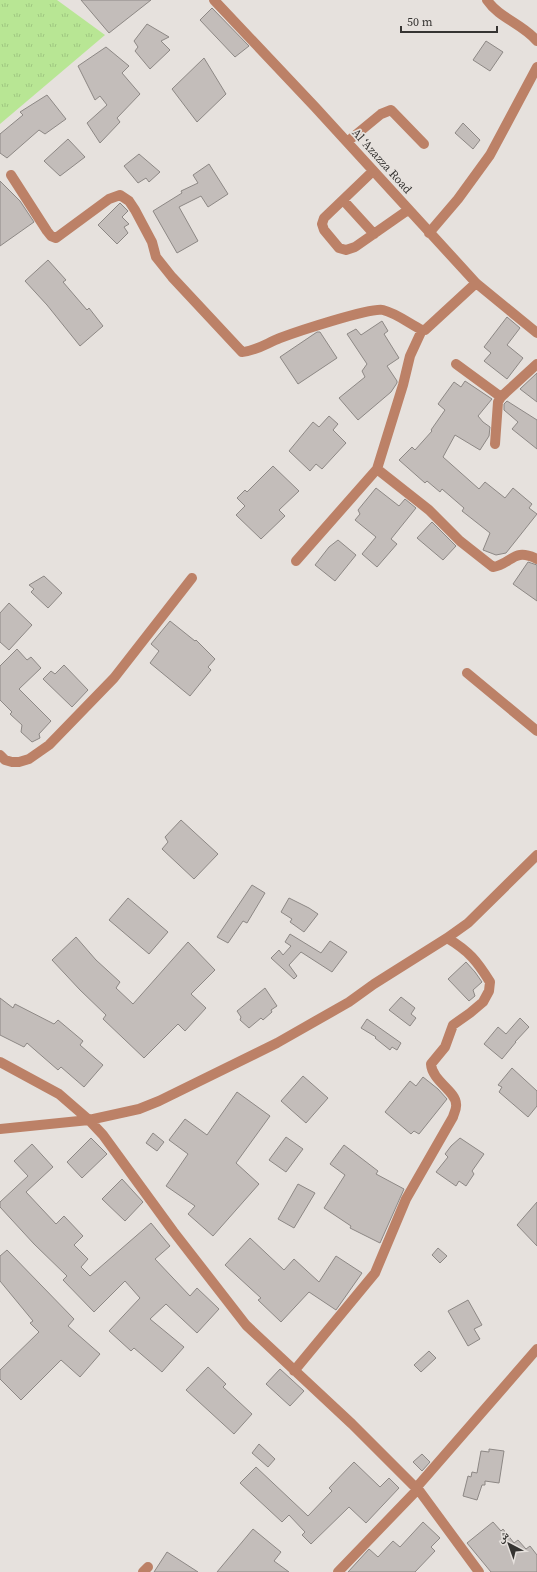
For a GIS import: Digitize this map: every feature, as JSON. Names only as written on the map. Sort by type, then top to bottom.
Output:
[{"type":"street","name":"Al ‘Azazza Road","points":[[214,0],[476,283],[537,333]]},
{"type":"street","points":[[487,0],[492,8],[531,34],[537,41]]},
{"type":"street","points":[[429,233],[458,199],[490,155],[537,67]]},
{"type":"street","points":[[347,142],[381,114],[390,110],[424,144]]},
{"type":"street","points":[[373,171],[324,218],[322,224],[324,230],[338,248],[346,250],[355,247],[408,210]]},
{"type":"street","points":[[11,175],[47,231],[51,236],[56,238],[109,199],[120,195],[129,201],[152,242],[156,257],[172,277],[242,352],[251,352],[279,338],[348,317],[380,310],[390,313],[422,330]]},
{"type":"street","points":[[343,200],[374,234]]},
{"type":"street","points":[[296,561],[377,469],[403,385],[410,356],[422,330],[425,330],[431,325],[476,283]]},
{"type":"street","points":[[456,364],[501,397]]},
{"type":"street","points":[[495,444],[498,402],[501,397],[537,364]]},
{"type":"street","points":[[377,469],[429,510],[460,540],[493,567],[500,566],[513,556],[522,555],[537,559]]},
{"type":"street","points":[[0,755],[5,760],[19,762],[30,759],[49,745],[114,678],[192,578]]},
{"type":"street","points":[[467,673],[537,731]]},
{"type":"street","points":[[0,1129],[88,1120],[139,1109],[158,1102],[277,1044],[349,1002],[468,923],[537,855]]},
{"type":"street","points":[[294,1371],[375,1273],[406,1199],[453,1117],[457,1105],[455,1098],[434,1075],[431,1064],[445,1047],[453,1025],[470,1014],[483,1002],[489,991],[490,982],[478,963],[464,948],[447,938]]},
{"type":"street","points":[[0,1062],[59,1094],[103,1135],[173,1231],[246,1325],[352,1424],[417,1489],[479,1572]]},
{"type":"street","points":[[338,1572],[417,1489],[537,1350]]},
{"type":"green space","points":[[0,0],[57,0],[105,35],[0,124]]},
{"type":"building","points":[[81,0],[151,0],[109,33]]},
{"type":"building","points":[[212,8],[249,46],[235,57],[200,20]]},
{"type":"building","points":[[147,24],[169,37],[161,41],[170,50],[150,69],[135,51],[138,47],[134,41]]},
{"type":"building","points":[[486,41],[503,52],[490,71],[473,60]]},
{"type":"building","points":[[106,47],[129,66],[122,73],[140,94],[117,118],[120,122],[100,143],[87,123],[107,105],[100,96],[95,100],[78,66]]},
{"type":"building","points":[[204,58],[226,94],[197,122],[172,89]]},
{"type":"building","points":[[47,95],[66,119],[45,134],[39,130],[7,158],[0,153],[0,134],[23,115],[20,112]]},
{"type":"building","points":[[463,123],[480,140],[473,149],[455,133]]},
{"type":"building","points":[[68,139],[85,157],[60,176],[44,161]]},
{"type":"building","points":[[139,154],[160,172],[149,182],[146,178],[138,183],[124,166]]},
{"type":"building","points":[[209,164],[228,194],[208,207],[201,196],[179,207],[198,241],[177,253],[153,211],[182,193],[181,191],[198,183],[193,175]]},
{"type":"building","points":[[0,181],[20,201],[34,222],[0,246]]},
{"type":"building","points":[[120,203],[128,211],[122,217],[129,224],[124,227],[128,233],[117,244],[98,225]]},
{"type":"building","points":[[48,260],[66,280],[63,282],[87,310],[89,308],[103,326],[80,346],[47,305],[25,281]]},
{"type":"building","points":[[507,317],[520,328],[507,345],[523,358],[507,379],[484,361],[491,353],[484,347]]},
{"type":"building","points":[[382,321],[388,331],[384,334],[399,358],[387,366],[397,383],[391,392],[358,420],[339,398],[365,377],[362,371],[367,364],[347,334],[356,329],[361,335]]},
{"type":"building","points":[[317,332],[320,332],[337,358],[298,384],[280,357]]},
{"type":"building","points":[[537,373],[537,402],[520,389]]},
{"type":"building","points":[[465,381],[492,399],[478,416],[490,427],[489,436],[480,450],[455,435],[443,457],[479,489],[485,482],[505,498],[513,488],[532,504],[529,508],[537,514],[506,553],[496,555],[483,550],[490,533],[462,511],[464,508],[442,489],[440,492],[427,481],[425,483],[399,460],[412,447],[415,450],[432,431],[431,430],[445,410],[438,404],[454,382],[461,387]]},
{"type":"building","points":[[507,401],[537,420],[537,449],[512,429],[518,422],[504,410],[504,404]]},
{"type":"building","points":[[329,416],[338,424],[333,430],[346,443],[322,469],[316,464],[310,471],[289,451],[313,422],[319,427]]},
{"type":"building","points":[[273,466],[299,491],[279,510],[285,516],[261,539],[236,515],[245,506],[237,498],[245,490],[247,492]]},
{"type":"building","points":[[376,488],[399,506],[405,499],[416,508],[391,539],[397,544],[377,567],[362,554],[376,537],[355,520],[360,514],[358,510]]},
{"type":"building","points":[[432,522],[456,546],[443,560],[417,538]]},
{"type":"building","points":[[338,540],[356,555],[335,581],[315,565],[329,547]]},
{"type":"building","points":[[528,562],[537,565],[537,601],[513,584]]},
{"type":"building","points":[[44,576],[62,593],[48,608],[31,592],[34,589],[29,585]]},
{"type":"building","points":[[9,603],[32,625],[9,650],[0,642],[0,613]]},
{"type":"building","points":[[170,621],[195,641],[196,640],[215,659],[208,667],[211,670],[190,696],[150,663],[159,651],[151,644]]},
{"type":"building","points":[[17,649],[27,660],[31,657],[41,668],[19,689],[51,721],[39,734],[40,738],[32,742],[21,732],[22,725],[10,714],[12,712],[0,700],[0,666]]},
{"type":"building","points":[[64,665],[88,690],[72,707],[43,679],[51,671],[55,674]]},
{"type":"building","points":[[181,820],[218,854],[194,879],[162,849],[168,842],[165,837]]},
{"type":"building","points":[[252,885],[265,893],[247,923],[243,921],[228,943],[217,937]]},
{"type":"building","points":[[128,898],[168,932],[149,954],[109,920]]},
{"type":"building","points":[[289,898],[318,914],[304,932],[290,922],[292,919],[281,912]]},
{"type":"building","points":[[290,934],[321,953],[330,941],[347,952],[332,972],[301,952],[289,965],[297,976],[294,979],[271,958],[279,950],[283,955],[291,946],[285,942]]},
{"type":"building","points":[[76,937],[96,960],[120,982],[116,988],[133,1004],[188,942],[215,970],[191,994],[206,1008],[185,1031],[178,1024],[144,1058],[103,1019],[106,1015],[52,960]]},
{"type":"building","points":[[466,962],[482,982],[473,990],[475,996],[469,1001],[448,979]]},
{"type":"building","points":[[265,988],[277,1006],[271,1010],[272,1012],[263,1020],[261,1018],[249,1028],[240,1020],[241,1017],[237,1011]]},
{"type":"building","points":[[401,997],[415,1008],[411,1014],[416,1018],[410,1026],[389,1010]]},
{"type":"building","points":[[0,998],[13,1008],[15,1004],[54,1024],[58,1020],[83,1041],[80,1045],[103,1065],[84,1087],[61,1067],[58,1070],[27,1043],[24,1047],[0,1035]]},
{"type":"building","points":[[520,1018],[529,1027],[502,1059],[484,1044],[498,1027],[506,1034]]},
{"type":"building","points":[[367,1019],[401,1043],[397,1050],[392,1047],[390,1050],[375,1038],[376,1037],[361,1028]]},
{"type":"building","points":[[512,1068],[537,1091],[537,1106],[528,1117],[499,1092],[502,1087],[498,1085]]},
{"type":"building","points":[[303,1076],[328,1098],[306,1123],[281,1101]]},
{"type":"building","points":[[423,1077],[438,1089],[447,1099],[419,1134],[414,1131],[411,1134],[385,1112],[410,1081],[416,1086]]},
{"type":"building","points":[[237,1092],[270,1116],[236,1163],[259,1184],[213,1236],[188,1214],[195,1206],[166,1186],[188,1154],[169,1140],[185,1119],[207,1135]]},
{"type":"building","points":[[153,1133],[164,1142],[157,1151],[146,1143]]},
{"type":"building","points":[[286,1137],[303,1149],[286,1172],[269,1160]]},
{"type":"building","points":[[91,1138],[107,1154],[82,1178],[67,1162]]},
{"type":"building","points":[[460,1138],[484,1154],[472,1171],[474,1174],[466,1186],[459,1181],[456,1186],[436,1172],[448,1157],[445,1154]]},
{"type":"building","points":[[32,1144],[53,1167],[26,1192],[56,1224],[64,1216],[83,1236],[74,1245],[88,1259],[81,1267],[90,1276],[151,1223],[170,1246],[155,1259],[190,1296],[197,1288],[219,1309],[197,1333],[166,1304],[150,1319],[184,1347],[162,1372],[134,1348],[131,1351],[109,1331],[140,1298],[125,1281],[94,1312],[63,1280],[67,1276],[34,1244],[0,1207],[0,1202],[28,1176],[14,1161]]},
{"type":"building","points":[[344,1145],[378,1171],[376,1174],[404,1189],[380,1243],[350,1228],[351,1226],[324,1208],[345,1175],[330,1164]]},
{"type":"building","points":[[122,1179],[143,1202],[125,1221],[102,1199]]},
{"type":"building","points":[[298,1184],[315,1193],[294,1228],[278,1219]]},
{"type":"building","points":[[537,1202],[537,1246],[517,1225]]},
{"type":"building","points":[[250,1238],[284,1270],[294,1259],[319,1282],[336,1256],[362,1273],[336,1310],[309,1292],[281,1322],[258,1300],[261,1298],[225,1265]]},
{"type":"building","points":[[438,1248],[447,1256],[440,1263],[432,1255]]},
{"type":"building","points":[[7,1250],[74,1319],[68,1326],[100,1354],[80,1377],[61,1360],[21,1400],[0,1379],[0,1370],[39,1332],[30,1323],[33,1321],[0,1281],[0,1256]]},
{"type":"building","points":[[468,1300],[482,1325],[474,1329],[480,1339],[468,1346],[448,1311]]},
{"type":"building","points":[[429,1351],[436,1358],[421,1372],[414,1365]]},
{"type":"building","points":[[208,1367],[226,1384],[223,1387],[252,1414],[234,1434],[186,1390]]},
{"type":"building","points":[[280,1369],[304,1391],[290,1406],[266,1384]]},
{"type":"building","points":[[259,1444],[275,1459],[268,1467],[252,1453]]},
{"type":"building","points":[[489,1449],[504,1451],[499,1483],[485,1481],[485,1485],[482,1485],[477,1500],[463,1496],[468,1476],[471,1477],[472,1472],[477,1473],[481,1451],[489,1452]]},
{"type":"building","points":[[422,1454],[430,1462],[422,1471],[413,1462]]},
{"type":"building","points":[[354,1462],[380,1487],[389,1478],[399,1488],[366,1523],[349,1507],[311,1544],[302,1535],[305,1532],[289,1515],[282,1522],[240,1483],[256,1467],[308,1516],[332,1491],[329,1488]]},
{"type":"building","points":[[423,1522],[440,1538],[431,1547],[435,1551],[415,1572],[348,1572],[369,1549],[378,1557],[393,1541],[400,1547]]},
{"type":"building","points":[[493,1522],[501,1531],[503,1529],[514,1543],[518,1540],[526,1549],[530,1546],[537,1555],[537,1572],[491,1572],[467,1543]]},
{"type":"building","points":[[253,1529],[281,1552],[274,1561],[289,1572],[217,1572]]},
{"type":"building","points":[[167,1552],[198,1572],[154,1572]]}]
